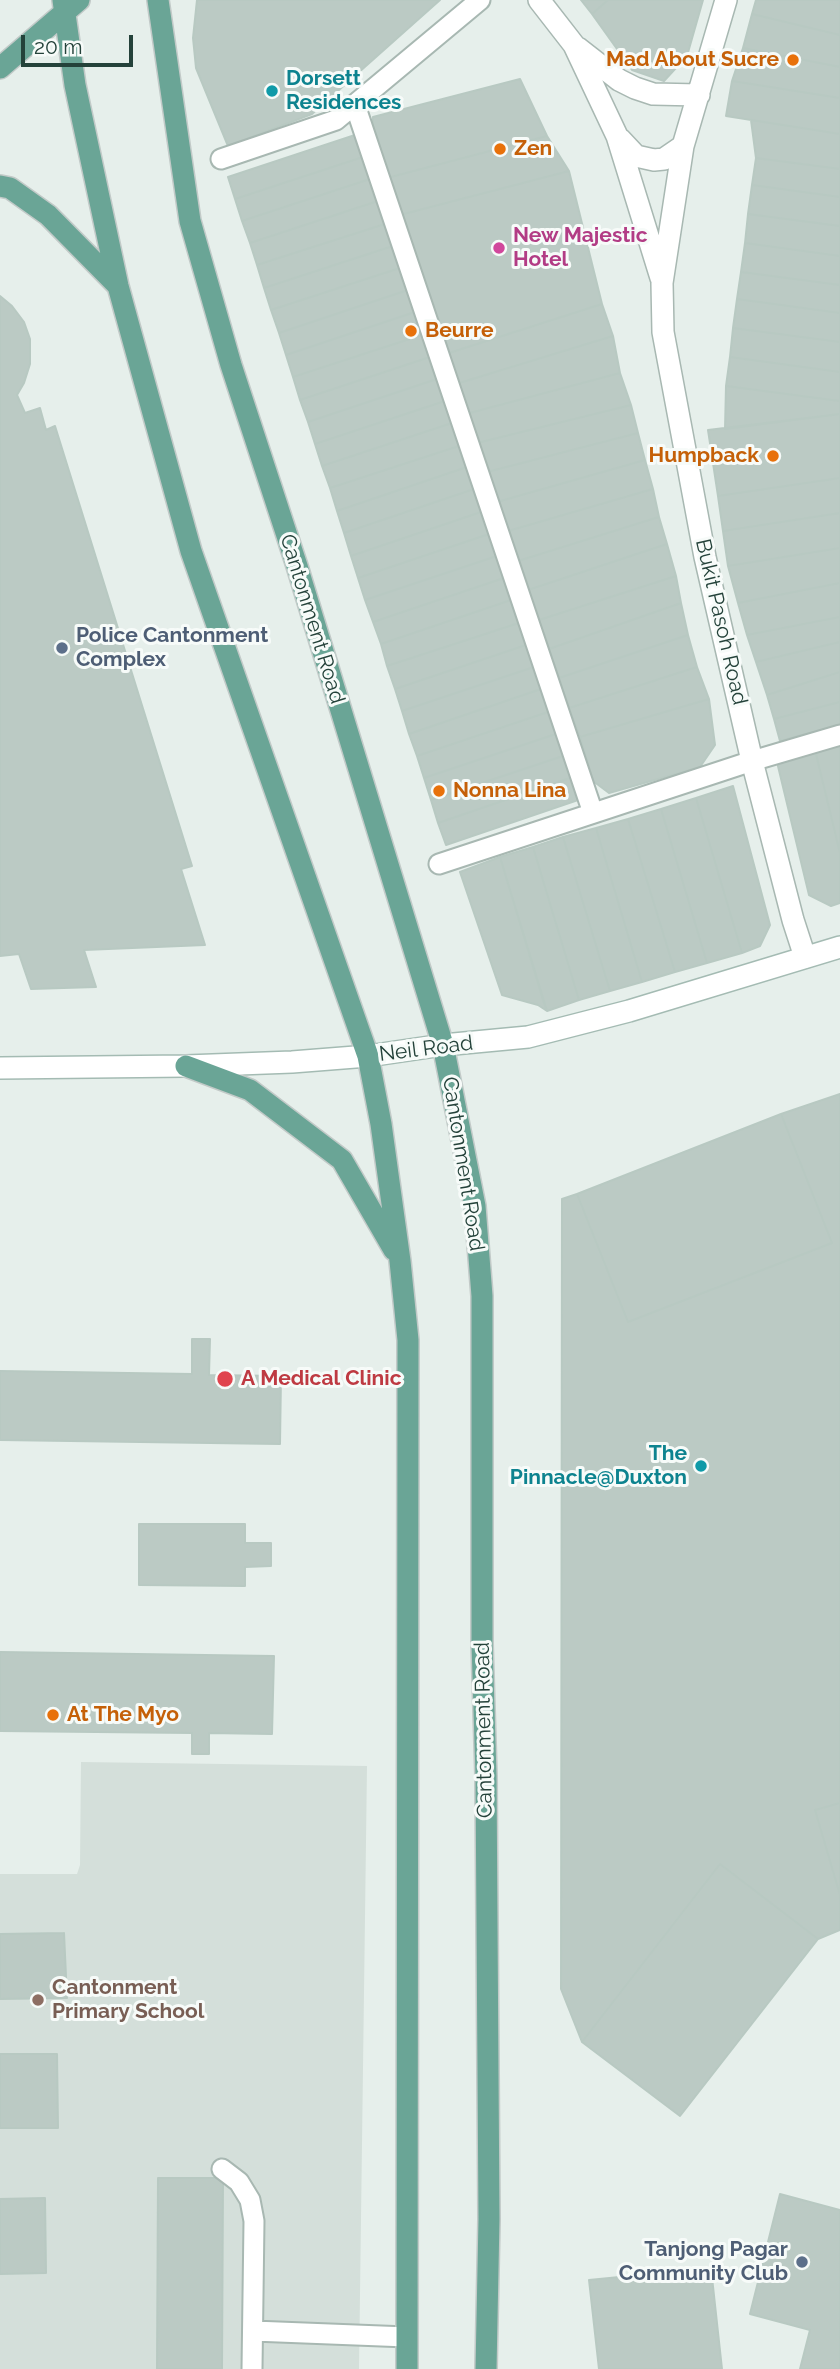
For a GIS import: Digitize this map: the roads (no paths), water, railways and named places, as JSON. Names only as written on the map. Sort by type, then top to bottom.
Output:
[{"type":"main road","name":"Cantonment Road","points":[[158,0],[190,221],[231,365],[297,566],[443,1045],[475,1206],[482,1296],[482,1629],[486,1776],[489,2219],[486,2369]]},
{"type":"main road","points":[[0,68],[69,4]]},
{"type":"main road","points":[[69,4],[75,85],[118,286],[191,551],[368,1056],[381,1124],[408,1340],[407,2369]]},
{"type":"main road","points":[[0,186],[10,188],[48,215],[118,286]]},
{"type":"main road","points":[[186,1066],[250,1090],[342,1160],[400,1261]]},
{"type":"street","name":"Bukit Pasoh Road","points":[[538,0],[573,45],[617,136],[662,283]]},
{"type":"street","points":[[682,146],[726,0]]},
{"type":"street","name":"Bukit Pasoh Road","points":[[573,45],[619,80],[635,88],[653,94],[699,95]]},
{"type":"street","name":"Bukit Pasoh Road","points":[[617,136],[636,156],[643,159],[664,159],[682,146]]},
{"type":"street","name":"Bukit Pasoh Road","points":[[682,146],[662,283],[663,332],[705,557],[752,761],[805,957]]},
{"type":"street","name":"Neil Road","points":[[0,1068],[186,1066],[368,1056],[528,1037],[840,947]]},
{"type":"lane","points":[[221,159],[337,120],[480,0]]},
{"type":"lane","points":[[355,105],[593,813]]},
{"type":"lane","points":[[439,864],[752,761],[840,735]]},
{"type":"lane","points":[[222,2169],[239,2182],[250,2200],[254,2221],[252,2369]]},
{"type":"lane","points":[[253,2331],[407,2337]]},
{"type":"place","name":"Mad About Sucre","points":[[793,60]]},
{"type":"place","name":"Dorsett Residences","points":[[272,91]]},
{"type":"place","name":"Zen","points":[[500,149]]},
{"type":"place","name":"New Majestic Hotel","points":[[499,248]]},
{"type":"place","name":"Beurre","points":[[411,331]]},
{"type":"place","name":"Humpback","points":[[773,456]]},
{"type":"place","name":"Police Cantonment Complex","points":[[62,648]]},
{"type":"place","name":"Nonna Lina","points":[[439,791]]},
{"type":"place","name":"A Medical Clinic","points":[[225,1379]]},
{"type":"place","name":"The Pinnacle@Duxton","points":[[701,1466]]},
{"type":"place","name":"At The Myo","points":[[53,1715]]},
{"type":"place","name":"Cantonment Primary School","points":[[38,2000]]},
{"type":"place","name":"Tanjong Pagar Community Club","points":[[802,2262]]}]
